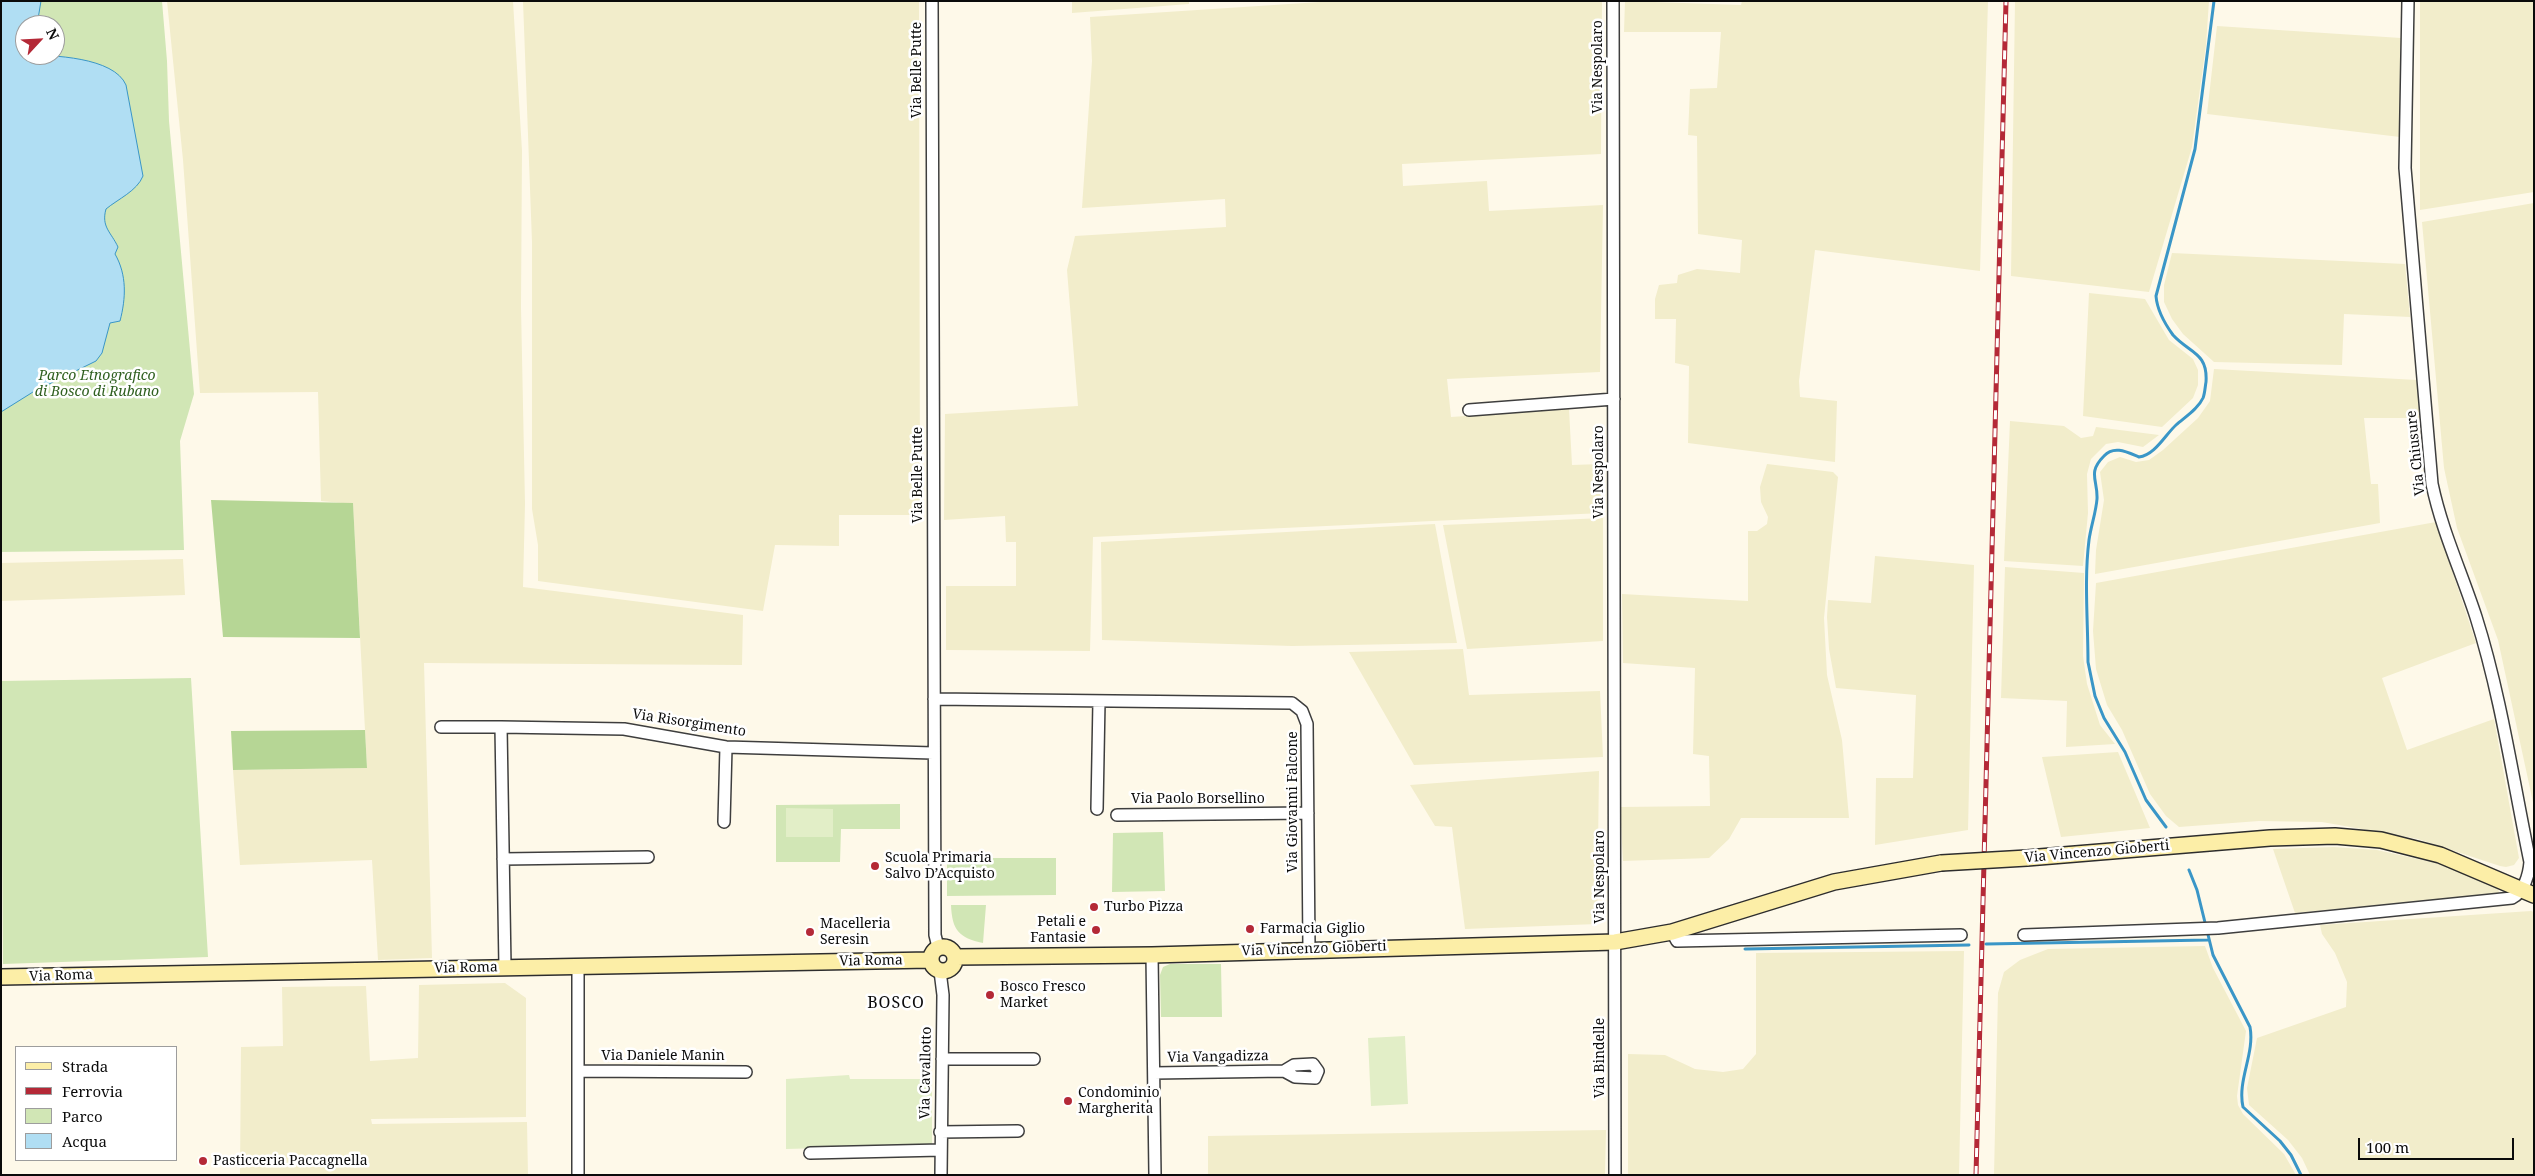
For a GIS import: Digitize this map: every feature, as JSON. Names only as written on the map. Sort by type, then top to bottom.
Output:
[{"type":"street","name":"Via Belle Putte","points":[[932,1],[933,753],[936,959]]},
{"type":"street","name":"Via Nespolaro","points":[[1612,1],[1615,942]]},
{"type":"street","name":"Via Chiusure","points":[[2408,1],[2405,168],[2432,484],[2440,520],[2476,618],[2496,695],[2530,862],[2528,892]]},
{"type":"street","points":[[1469,410],[1614,399]]},
{"type":"street","name":"Via Giovanni Falcone","points":[[934,699],[1292,704],[1302,711],[1307,724],[1308,949]]},
{"type":"street","points":[[1097,809],[1099,701]]},
{"type":"street","name":"Via Risorgimento","points":[[441,727],[624,729],[726,747],[933,753]]},
{"type":"street","points":[[501,727],[505,967]]},
{"type":"street","points":[[724,822],[726,747]]},
{"type":"street","name":"Via Paolo Borsellino","points":[[1118,814],[1308,813]]},
{"type":"street","name":"Via Vincenzo Gioberti","points":[[955,957],[1152,955],[1308,949],[1615,942],[1672,932],[1834,882],[1941,863],[2028,858],[2270,838],[2335,836],[2381,840],[2440,855],[2528,892]]},
{"type":"street","points":[[503,860],[648,857]]},
{"type":"street","points":[[2024,935],[2218,928],[2512,898],[2528,892]]},
{"type":"street","points":[[1672,932],[1677,941],[1962,935]]},
{"type":"street","name":"Via Bindelle","points":[[1615,942],[1615,1175]]},
{"type":"street","points":[[949,948],[955,957],[951,968],[936,959],[949,948]]},
{"type":"street","name":"Via Vangadizza","points":[[1152,955],[1155,1175]]},
{"type":"street","name":"Via Roma","points":[[1,977],[936,959]]},
{"type":"street","name":"Via Cavallotto","points":[[936,959],[943,995],[941,1175]]},
{"type":"street","points":[[578,966],[578,1175]]},
{"type":"street","points":[[942,1059],[1034,1059]]},
{"type":"street","name":"Via Daniele Manin","points":[[579,1071],[746,1072]]},
{"type":"street","name":"Via Vangadizza","points":[[1154,1072],[1284,1071]]},
{"type":"street","points":[[940,1132],[1018,1132]]},
{"type":"street","points":[[810,1153],[941,1150]]},
{"type":"shaded area","points":[[167,1],[513,1],[522,151],[521,307],[525,504],[523,587],[743,615],[742,665],[424,663],[432,958],[378,960],[372,860],[240,865],[233,770],[367,768],[353,504],[321,501],[318,392],[200,393],[183,160]]},
{"type":"shaded area","points":[[523,1],[919,1],[920,515],[839,515],[839,546],[775,545],[763,611],[538,581],[538,545],[532,509],[532,242]]},
{"type":"shaded area","points":[[1072,1],[1189,1],[1189,4],[1072,13]]},
{"type":"shaded area","points":[[1335,1],[1602,1],[1601,154],[1402,164],[1403,186],[1487,181],[1489,211],[1603,205],[1600,372],[1447,379],[1451,417],[1569,409],[1572,465],[1601,464],[1602,513],[1093,537],[1090,651],[946,650],[946,586],[1016,586],[1016,542],[1006,542],[1005,516],[944,520],[945,414],[1078,406],[1067,270],[1075,236],[1226,227],[1225,199],[1082,208],[1092,61],[1090,17]]},
{"type":"shaded area","points":[[1625,1],[1741,5],[1742,1],[1988,1],[1980,271],[1815,250],[1799,381],[1800,397],[1837,401],[1835,462],[1688,443],[1689,366],[1675,363],[1676,319],[1655,319],[1655,299],[1659,285],[1677,283],[1678,275],[1697,269],[1740,273],[1742,240],[1698,234],[1697,136],[1688,135],[1690,89],[1717,88],[1721,32],[1624,32]]},
{"type":"shaded area","points":[[2015,1],[2209,1],[2206,45],[2192,147],[2149,292],[2011,276]]},
{"type":"shaded area","points":[[2420,1],[2534,1],[2534,192],[2420,210]]},
{"type":"shaded area","points":[[2217,26],[2401,38],[2400,137],[2207,114]]},
{"type":"shaded area","points":[[2534,203],[2534,807],[2498,640],[2457,528],[2444,468],[2422,222]]},
{"type":"shaded area","points":[[2172,253],[2405,264],[2410,317],[2344,314],[2342,365],[2214,362],[2183,334],[2172,319],[2164,302],[2164,285]]},
{"type":"shaded area","points":[[2089,293],[2145,299],[2169,340],[2193,359],[2198,370],[2198,385],[2193,398],[2162,427],[2083,416]]},
{"type":"shaded area","points":[[2214,369],[2417,380],[2420,418],[2364,418],[2371,484],[2378,484],[2380,523],[2095,574],[2096,550],[2104,500],[2100,472],[2108,462],[2120,457],[2136,462],[2149,460],[2163,450],[2198,418],[2210,401]]},
{"type":"shaded area","points":[[2010,421],[2064,426],[2081,438],[2093,436],[2096,427],[2159,435],[2143,447],[2118,442],[2106,444],[2091,459],[2087,474],[2088,513],[2083,566],[2004,561]]},
{"type":"shaded area","points":[[1767,464],[1833,472],[1838,477],[1824,618],[1827,675],[1842,740],[1849,818],[1741,818],[1729,839],[1709,858],[1623,861],[1620,807],[1710,806],[1709,756],[1693,754],[1695,668],[1623,663],[1622,594],[1748,601],[1748,531],[1757,531],[1767,524],[1768,517],[1761,502],[1760,487]]},
{"type":"shaded area","points":[[1603,518],[1603,641],[1467,649],[1443,525]]},
{"type":"shaded area","points":[[2436,522],[2476,643],[2382,678],[2407,750],[2494,719],[2519,858],[2514,865],[2500,866],[2418,839],[2322,822],[2259,821],[2179,827],[2166,816],[2150,794],[2122,730],[2107,705],[2096,669],[2093,631],[2096,583]]},
{"type":"shaded area","points":[[1435,524],[1457,643],[1292,646],[1102,640],[1101,542]]},
{"type":"shaded area","points":[[1875,556],[1974,565],[1968,830],[1875,845],[1876,778],[1913,778],[1916,695],[1836,688],[1829,649],[1827,617],[1828,600],[1871,603]]},
{"type":"shaded area","points":[[183,559],[185,595],[1,601],[1,563]]},
{"type":"shaded area","points":[[2005,567],[2084,573],[2083,656],[2087,684],[2100,725],[2115,744],[2066,747],[2067,701],[2001,698]]},
{"type":"shaded area","points":[[1463,649],[1469,695],[1600,691],[1603,757],[1414,765],[1349,652]]},
{"type":"shaded area","points":[[2118,752],[2150,828],[2061,837],[2042,757]]},
{"type":"shaded area","points":[[1599,771],[1597,924],[1465,929],[1452,827],[1435,826],[1410,785]]},
{"type":"shaded area","points":[[2334,847],[2377,850],[2436,863],[2496,886],[2500,893],[2295,913],[2273,849]]},
{"type":"shaded area","points":[[2534,912],[2534,1175],[2310,1175],[2302,1158],[2288,1140],[2249,1105],[2247,1088],[2257,1038],[2346,1007],[2347,982],[2335,953],[2322,934],[2320,925]]},
{"type":"shaded area","points":[[2205,946],[2213,968],[2246,1031],[2237,1096],[2238,1105],[2243,1114],[2284,1154],[2296,1175],[1994,1175],[1998,993],[2004,972],[2020,960],[2048,949]]},
{"type":"shaded area","points":[[1964,951],[1959,1175],[1628,1175],[1628,1054],[1665,1055],[1695,1069],[1723,1072],[1743,1069],[1756,1054],[1756,953]]},
{"type":"shaded area","points":[[505,983],[526,998],[526,1117],[371,1119],[372,1124],[527,1122],[528,1175],[240,1175],[241,1047],[283,1046],[282,987],[366,986],[370,1061],[418,1058],[419,985]]},
{"type":"shaded area","points":[[1606,1130],[1605,1175],[1208,1175],[1208,1136]]},
{"type":"green space","name":"Parco Etnografico di Bosco di Rubano","points":[[1,1],[162,1],[169,121],[194,394],[180,441],[184,550],[1,552]]},
{"type":"green space","points":[[211,500],[353,503],[360,638],[223,637]]},
{"type":"green space","points":[[191,678],[208,957],[3,964],[1,681]]},
{"type":"green space","points":[[365,730],[367,768],[233,770],[231,731]]},
{"type":"green space","points":[[900,804],[900,829],[841,829],[840,862],[776,862],[776,805]]},
{"type":"green space","points":[[786,808],[833,809],[833,837],[786,837]]},
{"type":"green space","points":[[1163,832],[1165,891],[1112,892],[1113,833]]},
{"type":"green space","points":[[947,858],[1056,858],[1056,895],[947,896]]},
{"type":"green space","points":[[951,905],[986,905],[983,943],[958,932],[953,921]]},
{"type":"green space","points":[[1170,964],[1221,964],[1222,1017],[1161,1017],[1160,975],[1163,967]]},
{"type":"green space","points":[[1405,1036],[1408,1104],[1371,1106],[1368,1038]]},
{"type":"green space","points":[[849,1075],[850,1079],[932,1079],[932,1145],[786,1149],[786,1079]]},
{"type":"water","points":[[1,1],[41,1],[39,15],[15,15],[15,65],[65,65],[66,57],[96,63],[109,68],[119,76],[126,85],[143,176],[132,190],[106,209],[105,220],[107,229],[118,247],[115,254],[122,270],[124,295],[120,321],[110,323],[102,353],[96,361],[33,392],[1,412]]},
{"type":"waterway","points":[[2166,827],[2146,800],[2125,752],[2104,718],[2095,696],[2088,662],[2086,586],[2090,535],[2097,499],[2094,477],[2099,462],[2108,453],[2116,450],[2139,457],[2150,453],[2176,425],[2198,406],[2204,394],[2206,382],[2204,365],[2196,354],[2173,335],[2162,316],[2156,296],[2195,149],[2214,1]]},
{"type":"waterway","points":[[2189,870],[2197,890],[2213,955],[2250,1027],[2250,1047],[2242,1087],[2243,1107],[2280,1141],[2291,1155],[2301,1175]]},
{"type":"waterway","points":[[1986,944],[2208,940]]},
{"type":"waterway","points":[[1745,949],[1969,945]]},
{"type":"railway","points":[[1976,1175],[2006,1]]},
{"type":"place","name":"Scuola Primaria Salvo D’Acquisto","points":[[875,866]]},
{"type":"place","name":"Turbo Pizza","points":[[1094,907]]},
{"type":"place","name":"Farmacia Giglio","points":[[1250,929]]},
{"type":"place","name":"Petali e Fantasie","points":[[1096,930]]},
{"type":"place","name":"Macelleria Seresin","points":[[810,932]]},
{"type":"place","name":"Bosco Fresco Market","points":[[990,995]]},
{"type":"place","name":"Condominio Margherita","points":[[1068,1101]]},
{"type":"place","name":"Pasticceria Paccagnella","points":[[203,1161]]},
{"type":"district","name":"BOSCO","points":[[896,1003]]}]
